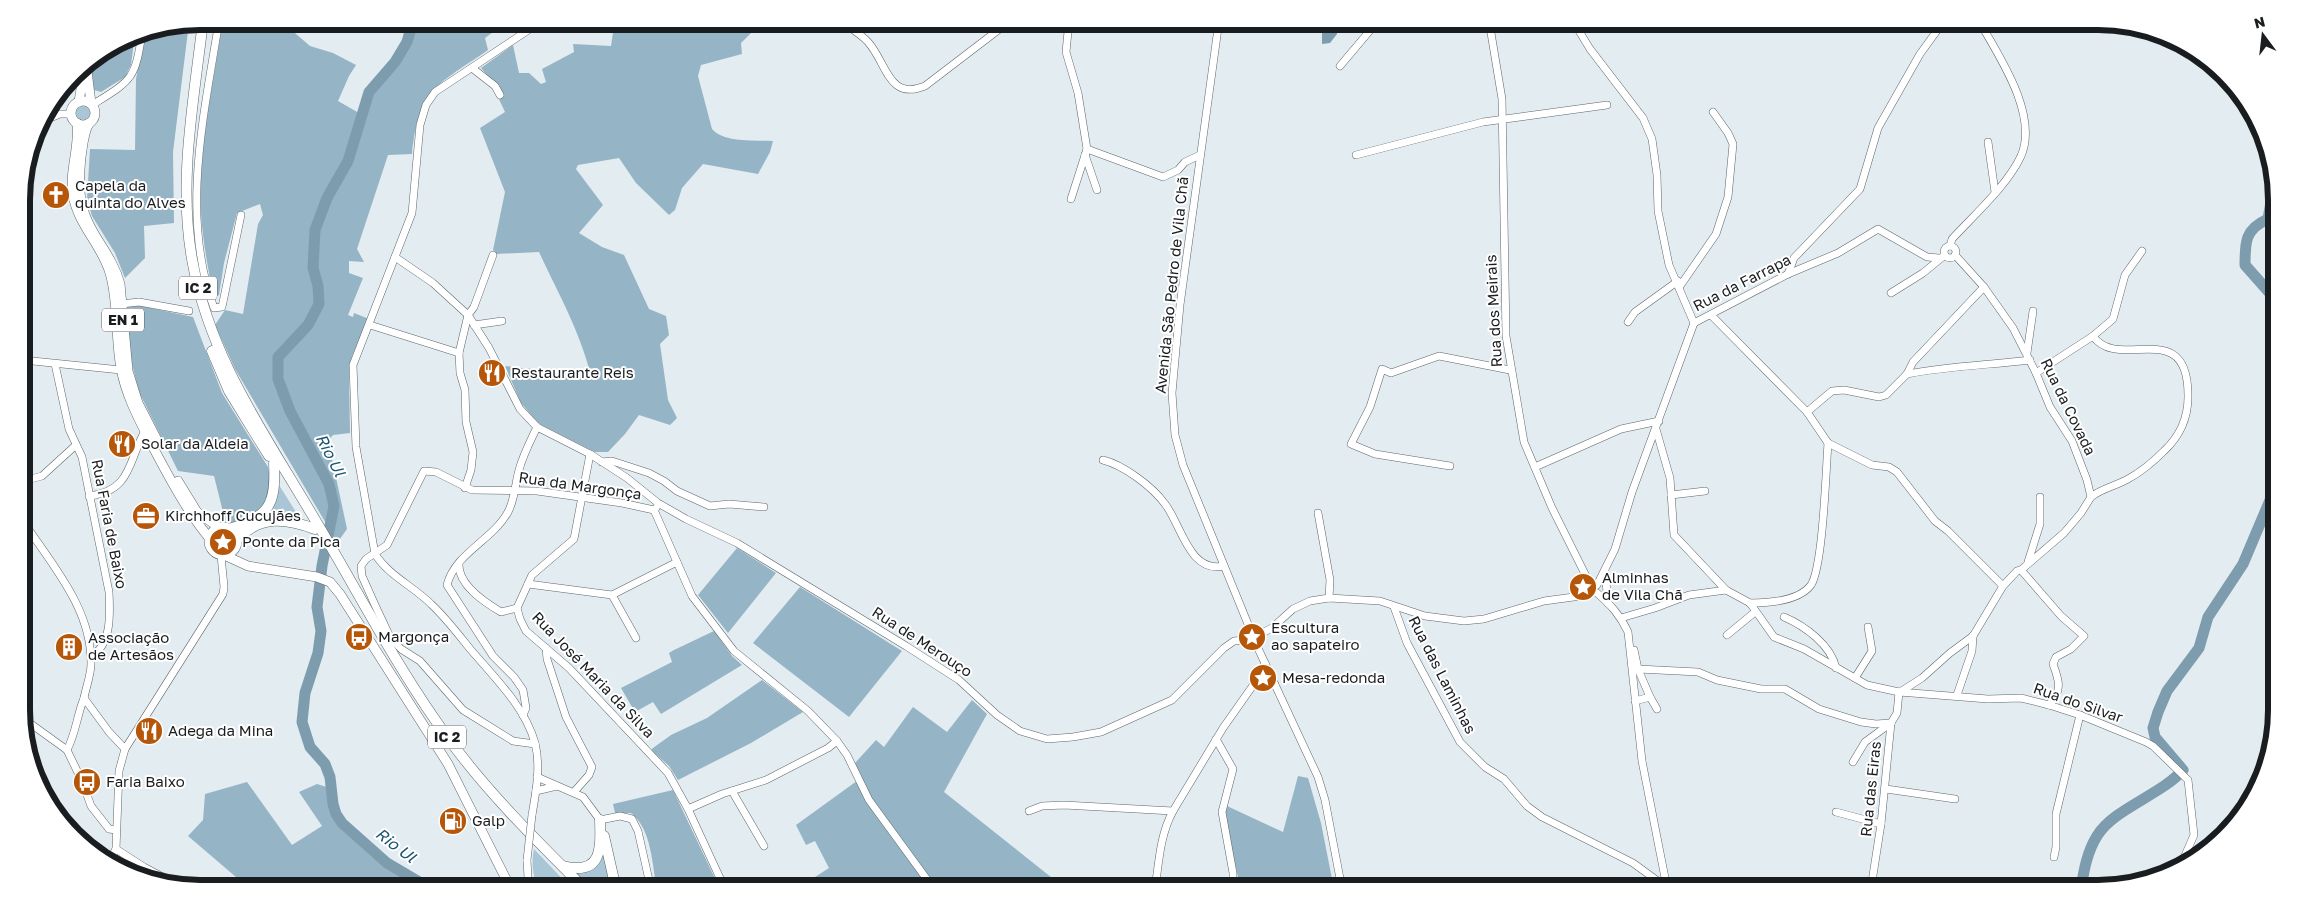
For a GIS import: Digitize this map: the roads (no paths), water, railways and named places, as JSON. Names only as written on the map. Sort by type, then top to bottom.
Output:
[{"type":"highway","name":"IC 2","points":[[197,30],[182,156],[182,210],[186,252],[204,325],[221,375],[244,419],[317,528]]},
{"type":"highway","name":"IC 2","points":[[202,30],[188,183],[190,243],[199,293],[214,341],[236,388],[417,699],[446,743],[512,820],[569,880]]},
{"type":"highway","points":[[225,528],[253,521],[270,506],[274,494],[274,463]]},
{"type":"highway","points":[[236,543],[254,527],[276,520],[291,521],[317,528]]},
{"type":"highway","name":"IC 2","points":[[338,564],[420,698],[450,741],[488,788],[575,880]]},
{"type":"highway","points":[[562,866],[577,870],[586,868],[596,860],[600,852],[601,842],[600,820]]},
{"type":"highway","points":[[600,820],[614,880]]},
{"type":"main road","name":"EN 1","points":[[87,74],[91,104],[95,115],[84,131],[79,181],[80,200],[86,217],[117,272],[128,371],[147,428],[181,500],[210,540],[212,549],[242,563],[278,571],[307,574],[327,581],[340,594],[448,764],[506,880]]},
{"type":"main road","points":[[79,102],[81,80]]},
{"type":"main road","points":[[89,123],[82,125],[76,123],[71,114],[73,106],[79,102],[91,104]]},
{"type":"main road","name":"EN 1","points":[[76,123],[72,194],[79,217],[110,272],[121,370],[130,400],[186,496],[197,512],[225,528],[236,543],[242,563]]},
{"type":"main road","points":[[210,540],[213,532],[225,528]]},
{"type":"main road","points":[[223,555],[231,553],[236,543]]},
{"type":"street","points":[[218,30],[202,123],[197,193],[203,262],[209,295],[214,308],[222,306],[241,216]]},
{"type":"street","points":[[529,30],[435,92],[426,106],[420,125],[412,213],[353,365],[354,422],[358,463],[374,554],[382,566],[436,608],[524,715],[535,744],[537,777],[527,860],[529,880]]},
{"type":"street","points":[[852,30],[870,44],[892,81],[903,90],[914,90],[925,86],[998,30]]},
{"type":"street","points":[[1068,30],[1066,52],[1078,93],[1086,152],[1097,190]]},
{"type":"street","name":"Avenida São Pedro de Vila Chã","points":[[1218,30],[1180,305],[1172,394],[1175,435],[1183,464],[1250,630]]},
{"type":"street","points":[[1340,66],[1370,30]]},
{"type":"street","name":"Rua dos Meirais","points":[[1490,30],[1502,99],[1506,336],[1510,370],[1524,442],[1552,508],[1593,584]]},
{"type":"street","points":[[1578,30],[1590,49],[1643,118],[1652,139],[1658,175],[1658,211],[1669,265],[1679,284],[1694,323]]},
{"type":"street","points":[[1788,274],[1794,258],[1860,189],[1878,128],[1920,54],[1937,30]]},
{"type":"street","points":[[1891,293],[1923,273],[1942,257],[1944,250],[1950,246],[1952,239],[1995,192],[2021,156],[2026,134],[2025,119],[2011,81],[1983,30]]},
{"type":"street","points":[[91,104],[130,79],[136,68],[141,41]]},
{"type":"street","points":[[472,68],[494,86],[500,95]]},
{"type":"street","points":[[1356,155],[1484,122],[1607,105]]},
{"type":"street","points":[[1628,322],[1635,312],[1679,284],[1716,234],[1724,216],[1728,197],[1733,144],[1713,112]]},
{"type":"street","points":[[52,117],[60,114],[71,114]]},
{"type":"street","points":[[1988,142],[1995,192]]},
{"type":"street","points":[[1086,152],[1163,177],[1178,170],[1185,162],[1200,155]]},
{"type":"street","points":[[1070,199],[1086,152]]},
{"type":"street","name":"Rua da Farrapa","points":[[1593,584],[1605,570],[1615,549],[1632,492],[1694,323],[1788,274],[1838,254],[1878,229],[1928,257],[1942,257]]},
{"type":"street","name":"Rua da Covada","points":[[1950,246],[1955,249],[1955,255],[1984,287],[2013,328],[2029,356],[2050,407],[2072,441],[2087,480],[2091,497]]},
{"type":"street","points":[[2036,373],[2044,370],[2093,336],[2113,319],[2125,275],[2142,250]]},
{"type":"street","points":[[465,488],[472,470],[472,452],[466,422],[459,353],[468,315],[474,307],[493,254]]},
{"type":"street","points":[[1942,257],[1950,258],[1955,255]]},
{"type":"street","points":[[395,257],[433,283],[468,315],[489,348],[520,409],[537,428],[524,452],[508,513],[480,545],[459,561],[455,570],[448,577],[446,585],[493,656],[514,677],[523,690],[526,700],[524,715]]},
{"type":"street","points":[[1807,412],[1832,391],[1844,390],[1879,397],[1886,395],[1907,374],[1913,362],[1984,287]]},
{"type":"street","points":[[121,304],[140,302],[189,312]]},
{"type":"street","points":[[1907,374],[1933,369],[1988,366],[2029,356],[2033,311]]},
{"type":"street","points":[[1711,315],[1807,412],[1828,443],[1872,465],[1890,467],[1897,472],[1935,521],[1948,531],[2003,586]]},
{"type":"street","points":[[474,325],[502,321]]},
{"type":"street","points":[[370,325],[459,353]]},
{"type":"street","points":[[1957,695],[1972,651],[1974,636],[2003,586],[2017,571],[2021,570],[2064,533],[2091,497],[2104,489],[2129,479],[2165,450],[2183,426],[2188,415],[2186,371],[2171,352],[2159,348],[2121,350],[2097,343],[2093,336]]},
{"type":"street","points":[[1450,466],[1375,454],[1351,444],[1370,407],[1382,369],[1391,373],[1439,356],[1510,370]]},
{"type":"street","points":[[30,361],[121,370]]},
{"type":"street","name":"Rua Faria de Baixo","points":[[55,364],[70,429],[82,457],[109,592],[110,613],[106,636],[100,651],[91,656]]},
{"type":"street","points":[[1535,467],[1621,429],[1659,421]]},
{"type":"street","points":[[89,496],[112,490],[120,484],[130,470],[147,428]]},
{"type":"street","name":"Rua de Merouço","points":[[537,428],[590,454],[627,478],[658,503],[686,519],[737,543],[906,646],[959,680],[997,715],[1020,731],[1047,738],[1073,738],[1101,732],[1172,700],[1224,648],[1234,641],[1245,640]]},
{"type":"street","points":[[1656,429],[1670,478],[1674,535],[1726,590],[1750,603],[1766,603],[1798,595],[1811,585],[1816,573],[1821,535],[1828,443]]},
{"type":"street","points":[[30,479],[42,476],[76,445]]},
{"type":"street","name":"Rua José Maria da Silva","points":[[590,454],[574,538],[532,575],[517,608],[526,631],[575,674],[668,773],[688,809],[721,880]]},
{"type":"street","points":[[1103,460],[1113,462],[1129,472],[1165,503],[1191,552],[1205,564],[1216,568],[1224,566]]},
{"type":"street","points":[[602,462],[612,461],[649,473],[677,491],[710,506],[729,504],[764,507]]},
{"type":"street","name":"Rua da Margonça","points":[[374,554],[387,544],[424,471],[436,472],[472,490],[537,491],[654,510]]},
{"type":"street","points":[[1671,495],[1705,490]]},
{"type":"street","points":[[2028,562],[2040,524],[2040,497]]},
{"type":"street","points":[[658,503],[654,510],[692,596],[734,650],[808,711],[837,741],[847,755],[870,800],[928,880]]},
{"type":"street","points":[[1318,512],[1330,580],[1329,598]]},
{"type":"street","points":[[30,531],[84,617],[90,641],[92,666],[79,710],[75,736],[67,750]]},
{"type":"street","points":[[374,554],[361,566],[362,576],[390,637],[401,649],[420,661],[463,710],[513,741],[535,744]]},
{"type":"street","points":[[113,855],[116,849],[119,771],[125,749],[223,594],[223,555]]},
{"type":"street","points":[[459,561],[458,573],[471,589],[488,604],[501,612],[517,608]]},
{"type":"street","points":[[528,584],[612,595],[677,562]]},
{"type":"street","points":[[1605,570],[1608,603]]},
{"type":"street","points":[[2021,570],[2061,616],[2084,636],[2071,649],[2056,657],[2053,664],[2059,681],[2059,690],[2057,697],[2049,705]]},
{"type":"street","points":[[1588,592],[1587,588],[1593,584],[1598,588],[1596,593]]},
{"type":"street","points":[[1621,618],[1689,595],[1726,590]]},
{"type":"street","points":[[1588,592],[1593,595],[1596,593],[1608,603],[1621,618],[1628,632],[1642,762],[1663,880]]},
{"type":"street","points":[[1260,634],[1272,628],[1293,609],[1310,601],[1329,598],[1380,601],[1425,616],[1464,621],[1484,619],[1544,601],[1581,596],[1588,592]]},
{"type":"street","points":[[612,595],[636,638]]},
{"type":"street","name":"Rua do Silvar","points":[[1750,603],[1774,637],[1804,649],[1867,685],[1899,692],[1957,695],[1988,699],[2021,698],[2080,715],[2153,746],[2188,780],[2194,835],[2185,856]]},
{"type":"street","name":"Rua das Laminhas","points":[[1394,607],[1407,643],[1460,742],[1485,767],[1504,779],[1527,806],[1542,817],[1633,863],[1656,880]]},
{"type":"street","points":[[1727,635],[1755,612]]},
{"type":"street","points":[[1784,617],[1803,627],[1826,648],[1832,655],[1836,668]]},
{"type":"street","points":[[1854,678],[1872,651],[1868,627]]},
{"type":"street","points":[[1250,630],[1257,630],[1260,634],[1260,640],[1256,644],[1250,645],[1245,640],[1246,632],[1250,630]]},
{"type":"street","points":[[1899,692],[1922,678],[1950,653],[1974,636]]},
{"type":"street","points":[[1629,642],[1633,648],[1638,669],[1657,708]]},
{"type":"street","points":[[1256,644],[1318,777],[1325,800],[1340,880]]},
{"type":"street","points":[[546,648],[547,659],[566,717],[592,767],[589,776],[574,792]]},
{"type":"street","points":[[1156,880],[1160,849],[1166,825],[1173,811],[1216,739],[1254,684],[1265,663]]},
{"type":"street","points":[[1638,669],[1698,672],[1717,680],[1761,689],[1785,689],[1827,711],[1861,722],[1891,723]]},
{"type":"street","points":[[1254,684],[1261,682],[1274,685]]},
{"type":"street","name":"Rua das Eiras","points":[[1872,880],[1886,789],[1891,723],[1896,713],[1899,692]]},
{"type":"street","points":[[1635,701],[1650,697]]},
{"type":"street","points":[[84,698],[109,732],[125,749]]},
{"type":"street","points":[[2054,857],[2056,847],[2056,814],[2080,715]]},
{"type":"street","points":[[1853,762],[1865,742],[1891,723]]},
{"type":"street","points":[[30,724],[67,750],[82,781],[91,806],[109,829],[116,830]]},
{"type":"street","points":[[1216,739],[1233,769],[1222,812],[1233,880]]},
{"type":"street","points":[[688,809],[732,791],[766,780],[828,748],[837,741]]},
{"type":"street","points":[[537,777],[574,792],[590,804],[600,820],[627,816],[636,824],[649,880]]},
{"type":"street","points":[[536,791],[558,786]]},
{"type":"street","points":[[1886,789],[1955,799]]},
{"type":"street","points":[[732,791],[764,846]]},
{"type":"street","points":[[1029,811],[1042,806],[1064,805],[1173,811]]},
{"type":"street","points":[[1836,812],[1881,824]]},
{"type":"street","points":[[116,849],[159,875]]},
{"type":"waterway","name":"Rio Ul","points":[[410,30],[407,42],[395,62],[369,92],[348,161],[327,198],[315,230],[313,268],[318,286],[319,304],[308,325],[278,357],[278,379],[290,411],[329,484],[334,506],[322,566],[317,607],[321,631],[318,653],[305,693],[302,722],[310,747],[325,764],[330,777],[333,804],[336,814],[342,823],[387,863],[416,880]]},
{"type":"waterway","points":[[2268,219],[2260,223],[2251,232],[2245,250],[2245,265],[2268,291]]},
{"type":"waterway","points":[[2083,880],[2088,855],[2104,826],[2125,810],[2163,787],[2183,770],[2155,737],[2153,728],[2158,712],[2167,691],[2199,648],[2208,617],[2243,564],[2268,505]]},
{"type":"place","name":"Capela da quinta do Alves","points":[[56,195]]},
{"type":"place","name":"Restaurante Reis","points":[[492,373]]},
{"type":"place","name":"Solar da Aldeia","points":[[122,444]]},
{"type":"place","name":"Kirchhoff Cucujães","points":[[146,516]]},
{"type":"place","name":"Ponte da Pica","points":[[223,542]]},
{"type":"place","name":"Alminhas de Vila Chã","points":[[1583,587]]},
{"type":"place","name":"Margonça","points":[[359,637]]},
{"type":"place","name":"Escultura ao sapateiro","points":[[1252,637]]},
{"type":"place","name":"Associação de Artesãos","points":[[69,647]]},
{"type":"place","name":"Mesa-redonda","points":[[1263,678]]},
{"type":"place","name":"Adega da Mina","points":[[149,731]]},
{"type":"place","name":"Faria Baixo","points":[[87,782]]},
{"type":"place","name":"Galp","points":[[453,821]]}]
